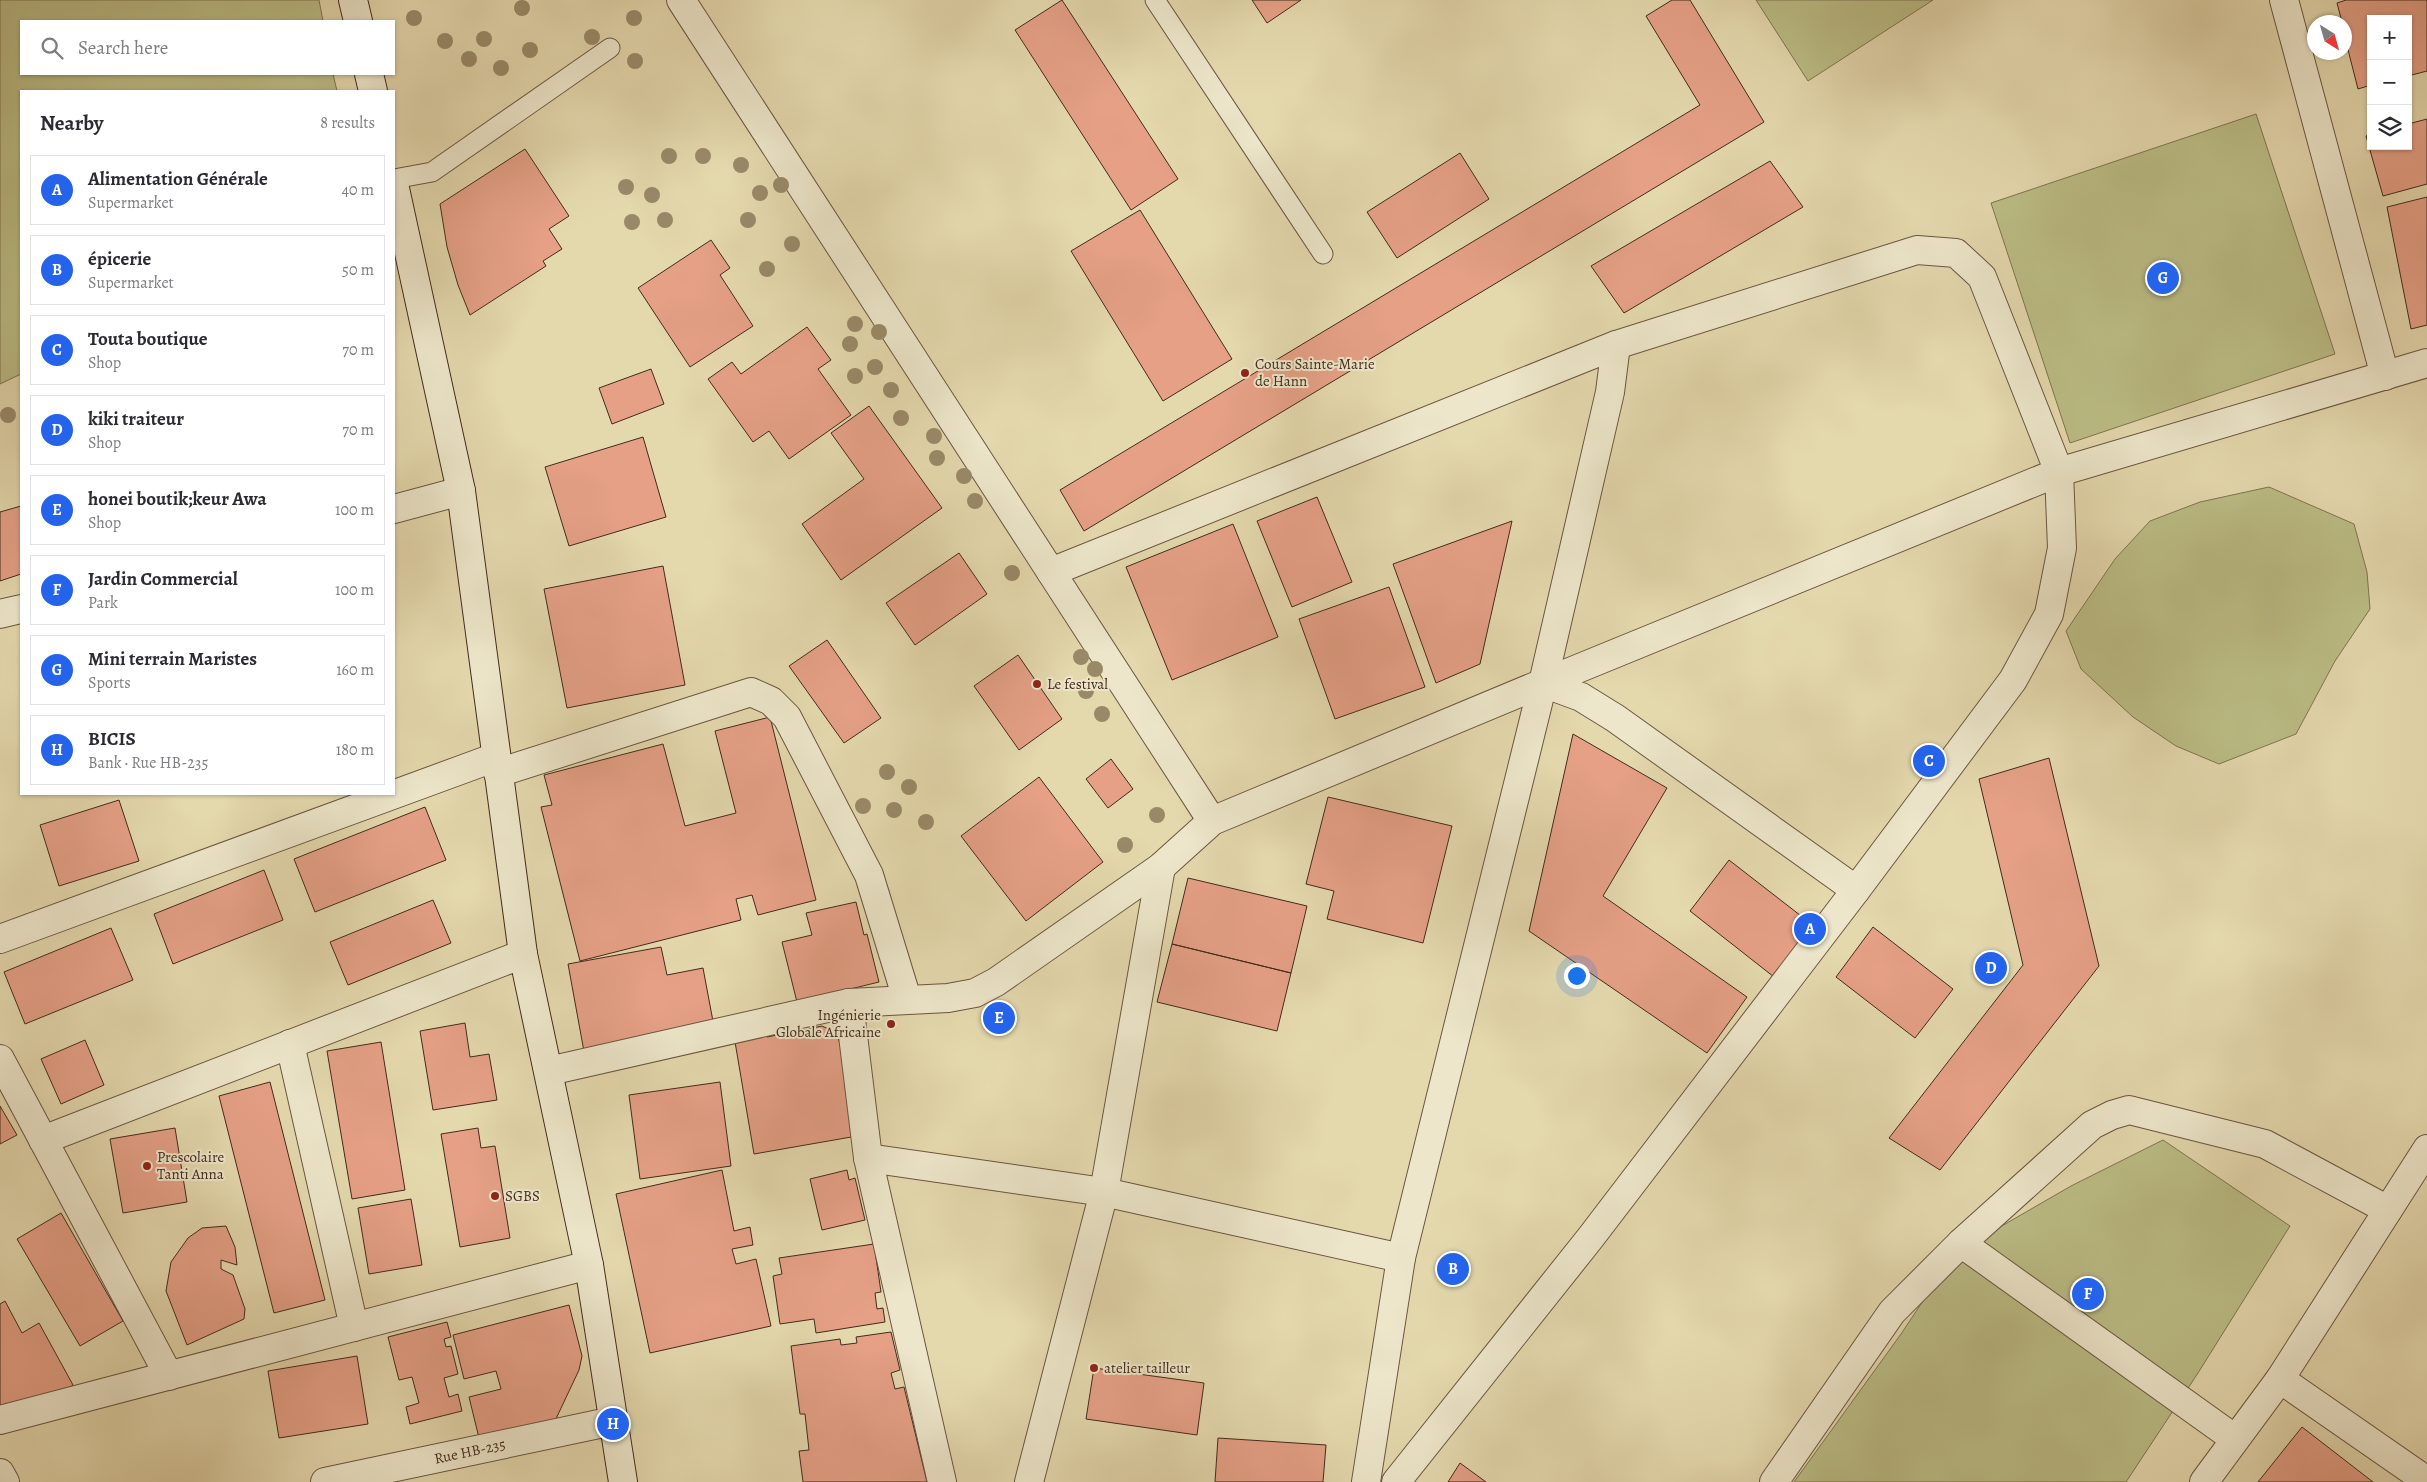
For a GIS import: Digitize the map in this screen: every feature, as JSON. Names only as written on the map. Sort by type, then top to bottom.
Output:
[{"type":"street","points":[[353,0],[358,20]]},
{"type":"street","points":[[680,0],[1212,821]]},
{"type":"street","points":[[2284,0],[2386,376]]},
{"type":"street","points":[[369,75],[373,90]]},
{"type":"street","points":[[395,189],[461,491],[523,954],[589,1265],[623,1482]]},
{"type":"street","points":[[1051,572],[1616,345],[1917,250],[1956,253],[1982,277],[2060,472],[2062,548],[2049,614],[2013,680],[1856,890],[1591,1237],[1396,1482]]},
{"type":"street","points":[[1366,1482],[1400,1258],[1543,683],[1610,392],[1616,345]]},
{"type":"street","points":[[549,1071],[849,1003],[948,998],[975,992],[996,982],[1161,866],[1212,821],[1543,683],[2060,472],[2427,363]]},
{"type":"street","points":[[395,509],[461,491]]},
{"type":"street","points":[[0,614],[20,609]]},
{"type":"street","points":[[1543,683],[1581,697],[1614,718],[1856,890]]},
{"type":"street","points":[[0,939],[497,765],[751,692],[771,701],[787,717],[869,875],[908,999]]},
{"type":"street","points":[[1029,1482],[1104,1192],[1161,866]]},
{"type":"street","points":[[43,1140],[523,954]]},
{"type":"street","points":[[849,1003],[868,1158],[942,1482]]},
{"type":"street","points":[[290,1044],[354,1327]]},
{"type":"street","points":[[0,1059],[169,1376]]},
{"type":"street","points":[[1774,1482],[1892,1312],[1961,1243],[2092,1125],[2112,1115],[2129,1110],[2265,1144],[2388,1210]]},
{"type":"street","points":[[2204,1482],[2280,1379],[2427,1149]]},
{"type":"street","points":[[868,1158],[1104,1192],[1400,1258]]},
{"type":"street","points":[[1961,1243],[2235,1439]]},
{"type":"street","points":[[0,1420],[589,1265]]},
{"type":"street","points":[[2280,1379],[2427,1481]]},
{"type":"street","name":"Rue HB-235","points":[[325,1482],[382,1477],[613,1421]]},
{"type":"street","points":[[0,1473],[5,1482]]},
{"type":"lane","points":[[1155,0],[1323,254]]},
{"type":"lane","points":[[395,179],[432,172],[610,48]]},
{"type":"green space","points":[[0,0],[319,0],[323,20],[20,20],[20,75],[333,75],[337,90],[20,90],[20,374],[0,384]]},
{"type":"green space","points":[[1756,0],[1933,0],[1808,81]]},
{"type":"green space","points":[[2256,114],[2335,354],[2070,443],[1991,203]]},
{"type":"green space","points":[[2269,487],[2354,524],[2367,572],[2370,609],[2335,661],[2296,734],[2219,764],[2176,746],[2133,717],[2081,669],[2066,631],[2115,559],[2150,521],[2200,502]]},
{"type":"green space","points":[[2163,1140],[2290,1226],[2198,1373],[2126,1482],[1794,1482],[1901,1334],[1955,1253],[2071,1186]]},
{"type":"building","points":[[1062,0],[1178,179],[1131,210],[1015,30]]},
{"type":"building","points":[[1252,0],[1301,0],[1267,23]]},
{"type":"building","points":[[1672,0],[1690,0],[1764,122],[1084,531],[1060,490],[1700,105],[1646,16]]},
{"type":"building","points":[[2346,0],[2427,0],[2427,71],[2412,75],[2412,15],[2367,15],[2367,86],[2358,89],[2351,60],[2352,15],[2340,15],[2337,3]]},
{"type":"building","points":[[2427,119],[2427,184],[2383,196],[2370,150],[2412,150],[2412,123]]},
{"type":"building","points":[[525,149],[569,216],[549,229],[562,249],[543,261],[546,266],[470,315],[458,285],[447,247],[440,204]]},
{"type":"building","points":[[1460,153],[1489,199],[1397,258],[1367,212]]},
{"type":"building","points":[[1770,161],[1803,207],[1624,313],[1591,266]]},
{"type":"building","points":[[2427,197],[2427,325],[2411,329],[2387,207]]},
{"type":"building","points":[[1140,210],[1232,359],[1163,401],[1071,251]]},
{"type":"building","points":[[711,240],[730,268],[720,275],[753,326],[690,367],[638,288]]},
{"type":"building","points":[[807,327],[831,360],[818,369],[851,415],[789,459],[769,431],[753,442],[708,379],[732,362],[741,374]]},
{"type":"building","points":[[651,369],[664,404],[612,424],[599,388]]},
{"type":"building","points":[[869,406],[942,508],[841,580],[802,524],[864,479],[831,433]]},
{"type":"building","points":[[643,437],[666,517],[569,546],[545,467]]},
{"type":"building","points":[[1317,497],[1352,582],[1292,607],[1257,521]]},
{"type":"building","points":[[20,506],[20,574],[0,581],[0,512]]},
{"type":"building","points":[[1512,521],[1480,664],[1436,683],[1393,564]]},
{"type":"building","points":[[1233,524],[1278,637],[1172,680],[1126,567]]},
{"type":"building","points":[[959,553],[987,594],[915,645],[886,603]]},
{"type":"building","points":[[663,566],[685,685],[567,708],[544,589]]},
{"type":"building","points":[[1389,587],[1425,687],[1335,719],[1299,619]]},
{"type":"building","points":[[827,640],[881,718],[844,743],[789,666]]},
{"type":"building","points":[[1018,655],[1062,719],[1019,750],[974,686]]},
{"type":"building","points":[[770,717],[816,900],[758,915],[752,895],[736,899],[741,920],[580,961],[541,807],[552,805],[544,775],[663,744],[685,826],[736,813],[715,731]]},
{"type":"building","points":[[1573,734],[1667,788],[1603,896],[1747,997],[1707,1053],[1529,931]]},
{"type":"building","points":[[2049,758],[2099,966],[1940,1170],[1889,1138],[2023,965],[1979,779]]},
{"type":"building","points":[[1111,759],[1133,789],[1108,808],[1086,779]]},
{"type":"building","points":[[1039,777],[1103,862],[1026,921],[961,836]]},
{"type":"building","points":[[1328,797],[1452,826],[1423,943],[1327,919],[1334,891],[1306,884]]},
{"type":"building","points":[[119,800],[139,861],[59,886],[40,825]]},
{"type":"building","points":[[425,807],[446,860],[315,912],[294,859]]},
{"type":"building","points":[[1729,860],[1814,926],[1774,977],[1690,911]]},
{"type":"building","points":[[264,870],[283,920],[173,964],[154,914]]},
{"type":"building","points":[[1188,878],[1307,906],[1291,973],[1172,944]]},
{"type":"building","points":[[433,900],[451,943],[348,985],[330,942]]},
{"type":"building","points":[[856,902],[864,935],[867,934],[879,982],[797,1002],[782,942],[812,935],[806,913]]},
{"type":"building","points":[[1873,927],[1953,989],[1915,1038],[1836,977]]},
{"type":"building","points":[[111,928],[133,980],[25,1024],[4,972]]},
{"type":"building","points":[[1172,944],[1291,973],[1277,1031],[1157,1002]]},
{"type":"building","points":[[661,947],[667,975],[703,968],[715,1032],[585,1057],[568,964]]},
{"type":"building","points":[[465,1023],[470,1057],[489,1054],[497,1100],[433,1110],[420,1031]]},
{"type":"building","points":[[822,1026],[835,1032],[842,1047],[857,1136],[754,1154],[734,1036],[765,1031],[767,1037]]},
{"type":"building","points":[[85,1040],[104,1085],[61,1104],[41,1059]]},
{"type":"building","points":[[381,1042],[405,1190],[352,1199],[327,1051]]},
{"type":"building","points":[[270,1082],[325,1300],[274,1313],[219,1096]]},
{"type":"building","points":[[720,1082],[731,1166],[640,1179],[629,1095]]},
{"type":"building","points":[[0,1106],[17,1135],[0,1144]]},
{"type":"building","points":[[175,1128],[187,1202],[123,1213],[110,1139]]},
{"type":"building","points":[[478,1128],[481,1148],[495,1146],[510,1238],[460,1247],[441,1134]]},
{"type":"building","points":[[722,1170],[734,1231],[750,1227],[753,1245],[732,1249],[736,1264],[756,1259],[771,1326],[650,1353],[616,1194]]},
{"type":"building","points":[[847,1170],[849,1180],[855,1178],[865,1220],[822,1230],[810,1179]]},
{"type":"building","points":[[411,1199],[422,1265],[369,1274],[358,1208]]},
{"type":"building","points":[[61,1213],[123,1321],[80,1346],[17,1239]]},
{"type":"building","points":[[226,1226],[235,1247],[237,1265],[221,1260],[221,1269],[233,1275],[245,1309],[244,1319],[187,1345],[166,1291],[171,1262],[188,1238],[202,1228]]},
{"type":"building","points":[[874,1244],[881,1292],[875,1293],[877,1309],[883,1308],[885,1322],[816,1333],[814,1319],[780,1324],[773,1276],[782,1274],[779,1258]]},
{"type":"building","points":[[5,1301],[22,1333],[39,1323],[73,1385],[58,1396],[0,1414],[0,1304]]},
{"type":"building","points":[[569,1305],[582,1356],[579,1370],[554,1423],[480,1442],[469,1397],[501,1389],[496,1371],[464,1379],[453,1335]]},
{"type":"building","points":[[447,1322],[451,1337],[444,1339],[446,1347],[451,1346],[458,1374],[444,1378],[449,1397],[458,1394],[462,1411],[410,1424],[406,1407],[419,1403],[412,1377],[399,1380],[388,1337]]},
{"type":"building","points":[[891,1332],[900,1370],[891,1373],[895,1389],[904,1387],[927,1482],[803,1482],[799,1451],[809,1450],[805,1414],[800,1414],[791,1346],[840,1339],[841,1345],[857,1343],[856,1337]]},
{"type":"building","points":[[357,1356],[368,1424],[279,1438],[268,1371]]},
{"type":"building","points":[[1094,1368],[1204,1383],[1197,1435],[1086,1419]]},
{"type":"building","points":[[2302,1427],[2373,1482],[2258,1482]]},
{"type":"building","points":[[1218,1438],[1326,1445],[1323,1482],[1215,1482]]},
{"type":"building","points":[[1460,1463],[1486,1482],[1448,1482]]},
{"type":"place","name":"Mini terrain Maristes","points":[[2163,278]]},
{"type":"place","name":"Cours Sainte-Marie de Hann","points":[[1245,373]]},
{"type":"place","name":"Le festival","points":[[1037,684]]},
{"type":"place","name":"Touta boutique","points":[[1929,761]]},
{"type":"place","name":"Alimentation Générale","points":[[1810,929]]},
{"type":"place","name":"kiki traiteur","points":[[1991,968]]},
{"type":"place","name":"honei boutik;keur Awa","points":[[999,1018]]},
{"type":"place","name":"Ingénierie Globale Africaine","points":[[891,1024]]},
{"type":"place","name":"Prescolaire Tanti Anna","points":[[147,1166]]},
{"type":"place","name":"SGBS","points":[[495,1196]]},
{"type":"place","name":"épicerie","points":[[1453,1269]]},
{"type":"place","name":"Jardin Commercial","points":[[2088,1294]]},
{"type":"place","name":"atelier tailleur","points":[[1094,1368]]},
{"type":"place","name":"BICIS","points":[[613,1424]]}]
